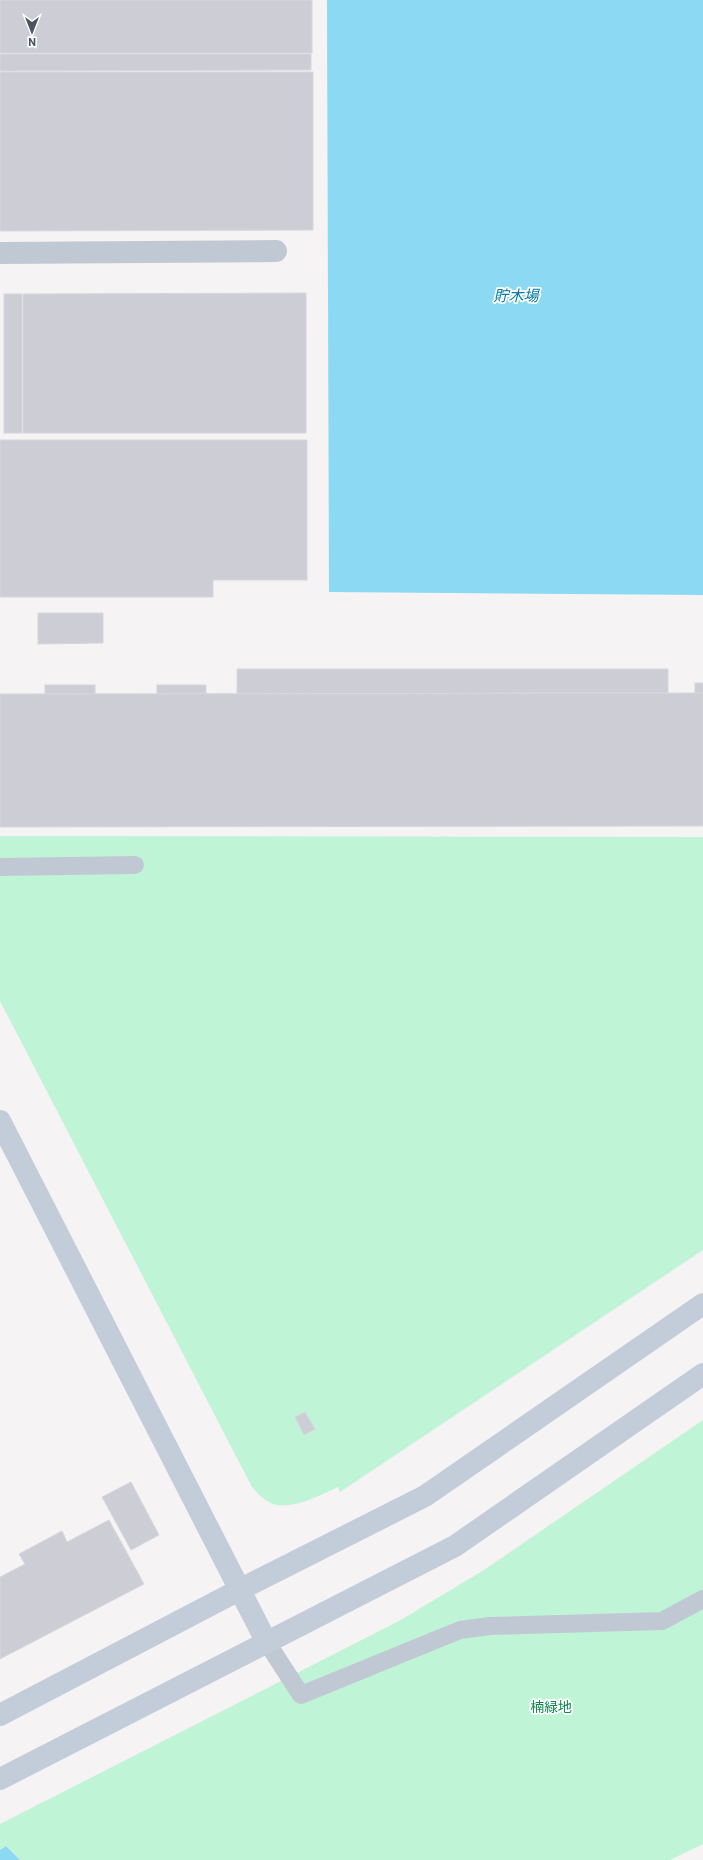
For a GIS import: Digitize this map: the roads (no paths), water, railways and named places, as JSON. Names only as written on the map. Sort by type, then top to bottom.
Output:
[{"type":"street","points":[[0,253],[276,251]]},
{"type":"street","points":[[0,1121],[241,1588],[266,1641]]},
{"type":"street","points":[[0,1715],[241,1588],[425,1496],[703,1304]]},
{"type":"street","points":[[0,1779],[266,1641],[455,1546],[703,1374]]},
{"type":"lane","points":[[0,868],[135,865]]},
{"type":"lane","points":[[266,1641],[301,1695],[460,1630],[490,1626],[662,1621],[703,1599]]},
{"type":"water","name":"貯木場","points":[[327,0],[703,0],[703,595],[329,592]]},
{"type":"water","points":[[6,1846],[20,1860],[0,1860],[0,1850]]},
{"type":"park label","name":"楠緑地","points":[[551,1707]]}]
